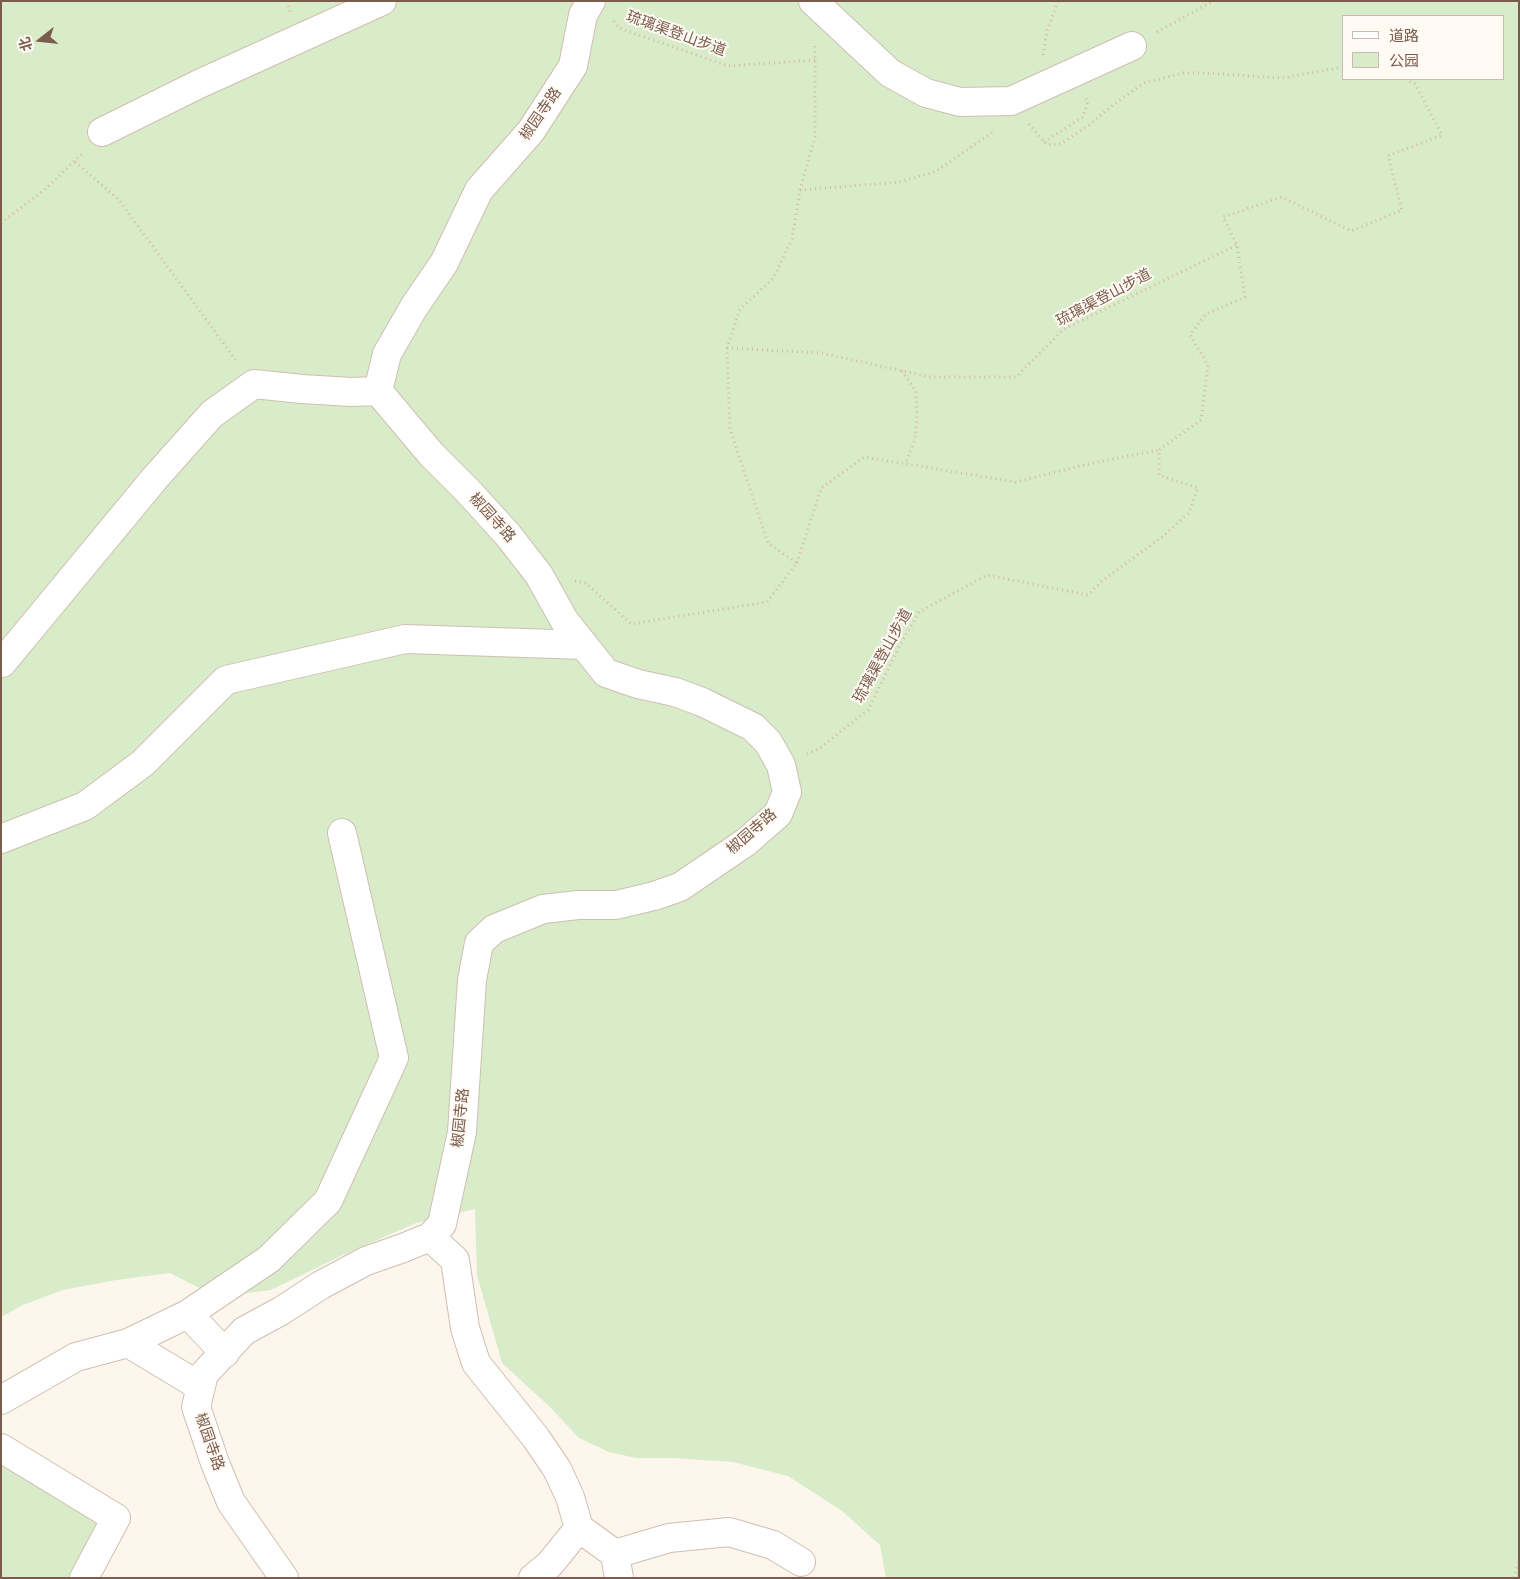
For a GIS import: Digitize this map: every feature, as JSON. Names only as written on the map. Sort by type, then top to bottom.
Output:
[{"type":"street","points":[[102,132],[199,84],[382,1]]},
{"type":"street","points":[[814,2],[890,74],[926,93],[960,102],[1011,101],[1132,46]]},
{"type":"street","name":"椒园寺路","points":[[284,1578],[231,1502],[215,1463],[196,1406],[204,1374],[244,1331],[281,1311],[321,1285],[366,1261],[430,1236],[442,1224],[462,1132],[472,980],[479,943],[494,929],[543,909],[578,905],[616,905],[654,896],[680,887],[746,842],[778,814],[787,792],[781,765],[768,742],[753,727],[702,702],[675,692],[638,684],[606,673],[564,620],[539,575],[508,534],[431,454],[378,391],[387,354],[414,307],[444,263],[479,190],[531,132],[573,66],[582,15],[601,8]]},
{"type":"street","points":[[2,663],[155,478],[212,414],[254,384],[351,392],[378,391]]},
{"type":"street","points":[[1,839],[86,806],[143,763],[226,680],[405,639],[584,645]]},
{"type":"street","points":[[1,1400],[76,1357],[128,1343],[188,1314],[269,1259],[328,1201],[394,1058],[342,833]]},
{"type":"street","points":[[430,1236],[455,1260],[465,1328],[476,1363],[536,1438],[557,1469],[570,1498],[580,1528],[617,1566],[669,1538],[729,1532],[773,1545],[800,1562]]},
{"type":"street","points":[[188,1314],[225,1353]]},
{"type":"street","points":[[128,1343],[201,1387]]},
{"type":"street","points":[[1,1448],[116,1518],[84,1578]]},
{"type":"street","points":[[533,1578],[550,1564],[580,1528]]},
{"type":"path","points":[[1042,62],[1047,31],[1058,1]]},
{"type":"path","points":[[1132,46],[1213,1]]},
{"type":"path","points":[[797,562],[768,543],[730,429],[727,348],[740,309],[774,279],[792,239],[800,190],[815,137],[816,60],[814,2]]},
{"type":"path","name":"琉璃渠登山步道","points":[[601,8],[619,28],[728,66],[816,60]]},
{"type":"path","points":[[1011,101],[1047,145],[1061,144],[1144,83],[1183,73],[1282,78],[1342,67]]},
{"type":"path","points":[[1044,142],[1083,117],[1088,102],[1080,86],[1066,76]]},
{"type":"path","points":[[539,575],[586,582],[631,624],[767,602],[797,562],[821,488],[864,457],[1016,482],[1088,464],[1158,450],[1201,420],[1208,365],[1190,336],[1206,314],[1245,297],[1237,245],[1223,216],[1282,197],[1351,231],[1402,210],[1388,156],[1442,135],[1415,84],[1408,80]]},
{"type":"path","points":[[800,190],[899,182],[935,172],[995,130]]},
{"type":"path","points":[[1,224],[42,192],[75,162],[102,132]]},
{"type":"path","points":[[75,162],[119,200],[254,384]]},
{"type":"path","name":"琉璃渠登山步道","points":[[727,348],[821,353],[930,377],[1016,377],[1064,329],[1237,245]]},
{"type":"path","points":[[902,371],[916,391],[917,416],[915,440],[905,464]]},
{"type":"path","name":"琉璃渠登山步道","points":[[781,765],[820,748],[868,710],[900,645],[919,612],[987,575],[1088,595],[1102,581],[1162,536],[1189,513],[1198,488],[1160,475],[1158,450]]},
{"type":"path","points":[[1514,1578],[1519,1563]]},
{"type":"green space","points":[[1,1],[1519,1],[1519,1578],[886,1578],[880,1545],[842,1511],[788,1476],[733,1462],[636,1458],[609,1452],[579,1438],[550,1407],[502,1363],[477,1275],[475,1209],[416,1223],[341,1256],[271,1290],[217,1297],[170,1273],[116,1280],[63,1290],[23,1305],[1,1317]]},
{"type":"green space","points":[[1,1466],[106,1525],[77,1578],[1,1578]]}]
